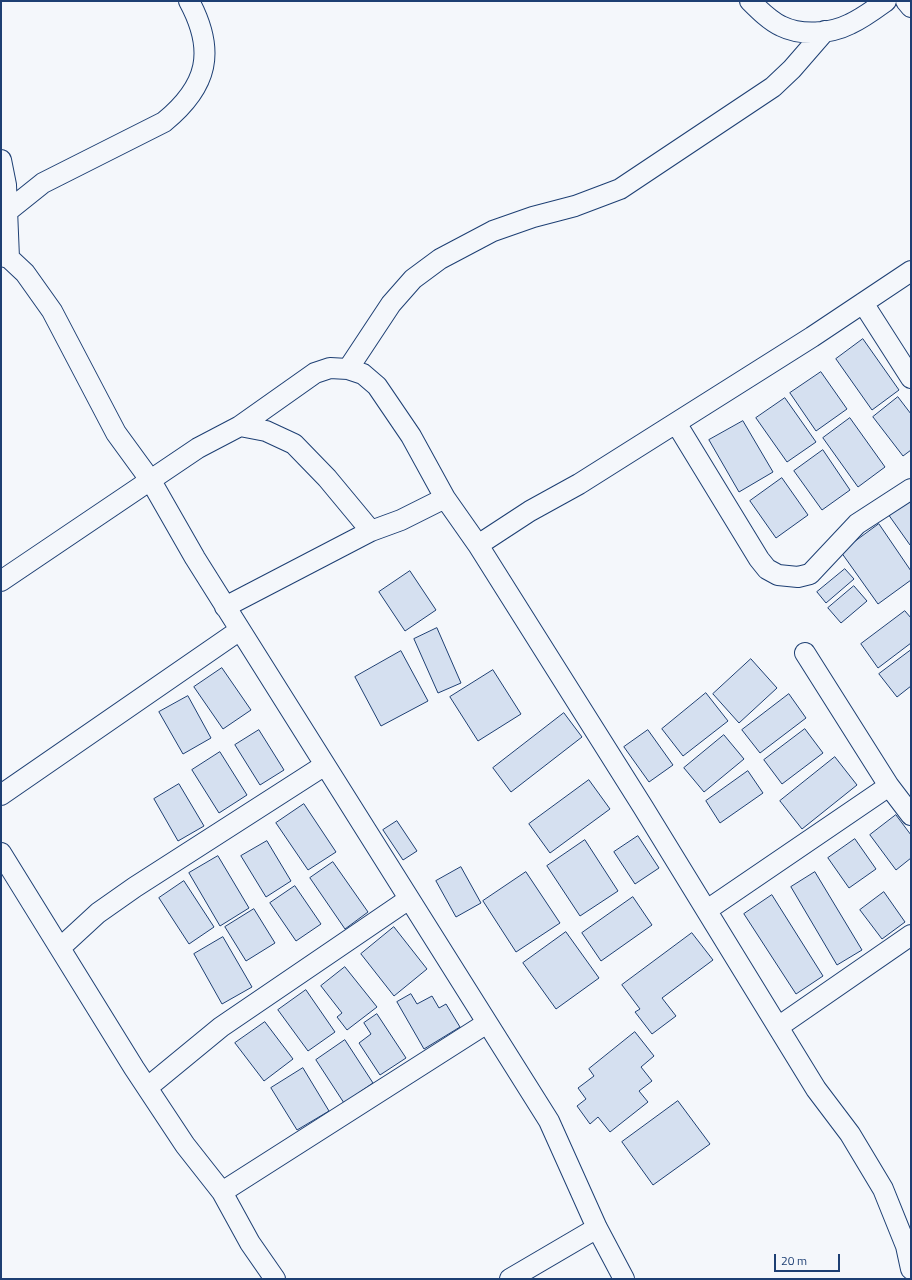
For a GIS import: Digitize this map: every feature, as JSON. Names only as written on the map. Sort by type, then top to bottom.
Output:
[{"type":"street","points":[[8,211],[43,183],[157,125],[178,110],[194,89],[205,64],[205,42],[189,1]]},
{"type":"street","points":[[750,1],[761,12],[781,26],[801,32],[825,32],[849,24],[886,1]]},
{"type":"street","points":[[906,1],[911,7]]},
{"type":"street","points":[[348,368],[391,304],[413,279],[440,259],[493,231],[533,217],[575,206],[620,189],[774,86],[792,69],[825,32]]},
{"type":"street","points":[[1,160],[6,185],[8,211],[5,257],[34,284],[52,311],[116,433],[151,481],[195,558],[549,1122],[597,1228],[624,1279]]},
{"type":"street","points":[[478,545],[530,511],[579,484],[676,423],[911,271]]},
{"type":"street","points":[[863,303],[911,378]]},
{"type":"street","points":[[1,581],[198,448],[240,426],[315,373],[330,368],[348,368],[363,374],[377,386],[411,436],[445,498],[478,545],[707,910],[816,1089],[850,1134],[883,1189],[904,1216],[906,1246],[911,1269]]},
{"type":"street","points":[[676,423],[759,559],[767,568],[778,575],[798,578],[810,574],[857,524],[911,489]]},
{"type":"street","points":[[240,426],[266,431],[294,444],[326,478],[371,531]]},
{"type":"street","points":[[226,607],[371,531],[401,520],[445,498]]},
{"type":"street","points":[[1,795],[240,630]]},
{"type":"street","points":[[805,653],[889,786],[911,815]]},
{"type":"street","points":[[60,948],[98,913],[135,886],[325,765]]},
{"type":"street","points":[[707,910],[889,786]]},
{"type":"street","points":[[1,853],[185,1145],[222,1192],[250,1243],[275,1279]]},
{"type":"street","points":[[148,1087],[221,1027],[409,900]]},
{"type":"street","points":[[778,1027],[911,935]]},
{"type":"street","points":[[222,1192],[487,1023]]},
{"type":"street","points":[[510,1279],[597,1228]]},
{"type":"building","points":[[863,339],[899,390],[872,410],[836,359]]},
{"type":"building","points":[[821,372],[847,409],[816,431],[790,393]]},
{"type":"building","points":[[898,397],[911,414],[911,450],[903,456],[873,417]]},
{"type":"building","points":[[785,398],[816,442],[787,462],[756,418]]},
{"type":"building","points":[[850,418],[885,467],[858,487],[823,438]]},
{"type":"building","points":[[743,421],[773,472],[739,492],[709,440]]},
{"type":"building","points":[[823,450],[850,490],[822,510],[794,471]]},
{"type":"building","points":[[782,478],[808,515],[776,538],[750,501]]},
{"type":"building","points":[[911,499],[911,545],[910,545],[888,514]]},
{"type":"building","points":[[879,524],[911,571],[911,580],[878,604],[841,552]]},
{"type":"building","points":[[845,569],[854,579],[826,603],[817,592]]},
{"type":"building","points":[[410,571],[436,610],[405,631],[379,592]]},
{"type":"building","points":[[854,586],[867,601],[841,623],[828,608]]},
{"type":"building","points":[[905,611],[911,618],[911,643],[878,668],[861,644]]},
{"type":"building","points":[[437,628],[461,683],[438,693],[414,639]]},
{"type":"building","points":[[911,650],[911,686],[897,697],[879,674]]},
{"type":"building","points":[[401,651],[428,701],[381,726],[355,677]]},
{"type":"building","points":[[751,659],[777,688],[739,723],[713,694]]},
{"type":"building","points":[[222,668],[251,710],[223,729],[194,687]]},
{"type":"building","points":[[493,670],[521,714],[478,741],[450,697]]},
{"type":"building","points":[[706,693],[728,721],[683,756],[662,729]]},
{"type":"building","points":[[789,694],[806,718],[760,753],[742,730]]},
{"type":"building","points":[[188,696],[211,738],[183,754],[159,712]]},
{"type":"building","points":[[564,713],[582,737],[511,792],[493,768]]},
{"type":"building","points":[[805,729],[823,753],[782,784],[764,760]]},
{"type":"building","points":[[259,730],[284,770],[260,785],[235,745]]},
{"type":"building","points":[[648,730],[673,765],[649,782],[624,747]]},
{"type":"building","points":[[724,735],[744,759],[704,792],[684,768]]},
{"type":"building","points":[[220,752],[247,795],[219,813],[192,770]]},
{"type":"building","points":[[835,757],[857,785],[802,829],[780,801]]},
{"type":"building","points":[[748,771],[763,793],[720,823],[706,801]]},
{"type":"building","points":[[589,780],[610,809],[550,853],[529,824]]},
{"type":"building","points":[[179,784],[204,826],[178,841],[154,799]]},
{"type":"building","points":[[304,804],[336,852],[308,870],[276,823]]},
{"type":"building","points":[[896,815],[911,835],[911,858],[896,870],[870,835]]},
{"type":"building","points":[[397,821],[417,851],[403,860],[383,830]]},
{"type":"building","points":[[638,836],[659,868],[635,884],[614,852]]},
{"type":"building","points":[[855,839],[876,869],[849,888],[828,858]]},
{"type":"building","points":[[585,840],[618,891],[580,916],[547,866]]},
{"type":"building","points":[[267,841],[291,881],[266,897],[241,856]]},
{"type":"building","points":[[218,856],[249,908],[220,926],[189,873]]},
{"type":"building","points":[[333,862],[368,912],[345,929],[310,878]]},
{"type":"building","points":[[461,867],[481,903],[456,917],[436,881]]},
{"type":"building","points":[[526,872],[560,923],[516,952],[483,901]]},
{"type":"building","points":[[815,872],[862,950],[837,965],[791,887]]},
{"type":"building","points":[[184,881],[214,927],[189,944],[159,898]]},
{"type":"building","points":[[295,886],[321,924],[296,941],[270,903]]},
{"type":"building","points":[[884,892],[905,922],[882,939],[860,910]]},
{"type":"building","points":[[772,895],[823,976],[796,994],[744,914]]},
{"type":"building","points":[[633,897],[652,925],[601,961],[582,933]]},
{"type":"building","points":[[254,909],[275,943],[246,961],[225,927]]},
{"type":"building","points":[[394,927],[427,969],[394,996],[361,954]]},
{"type":"building","points":[[566,932],[599,978],[556,1009],[523,963]]},
{"type":"building","points":[[692,933],[713,960],[662,998],[676,1016],[652,1034],[635,1012],[640,1009],[622,985]]},
{"type":"building","points":[[223,937],[252,987],[222,1004],[194,954]]},
{"type":"building","points":[[345,967],[377,1007],[347,1030],[337,1017],[342,1013],[321,986]]},
{"type":"building","points":[[306,990],[335,1032],[308,1051],[278,1010]]},
{"type":"building","points":[[411,994],[417,1004],[432,996],[439,1008],[446,1004],[460,1027],[424,1049],[397,1002]]},
{"type":"building","points":[[377,1014],[406,1058],[380,1075],[359,1043],[371,1034],[364,1023]]},
{"type":"building","points":[[265,1022],[293,1059],[264,1081],[235,1043]]},
{"type":"building","points":[[635,1032],[654,1056],[641,1067],[652,1081],[639,1091],[648,1102],[610,1132],[598,1117],[590,1124],[577,1106],[586,1099],[578,1088],[594,1076],[589,1069]]},
{"type":"building","points":[[345,1040],[373,1083],[344,1103],[316,1060]]},
{"type":"building","points":[[303,1068],[329,1111],[297,1130],[271,1088]]},
{"type":"building","points":[[678,1101],[710,1144],[653,1185],[622,1142]]}]
